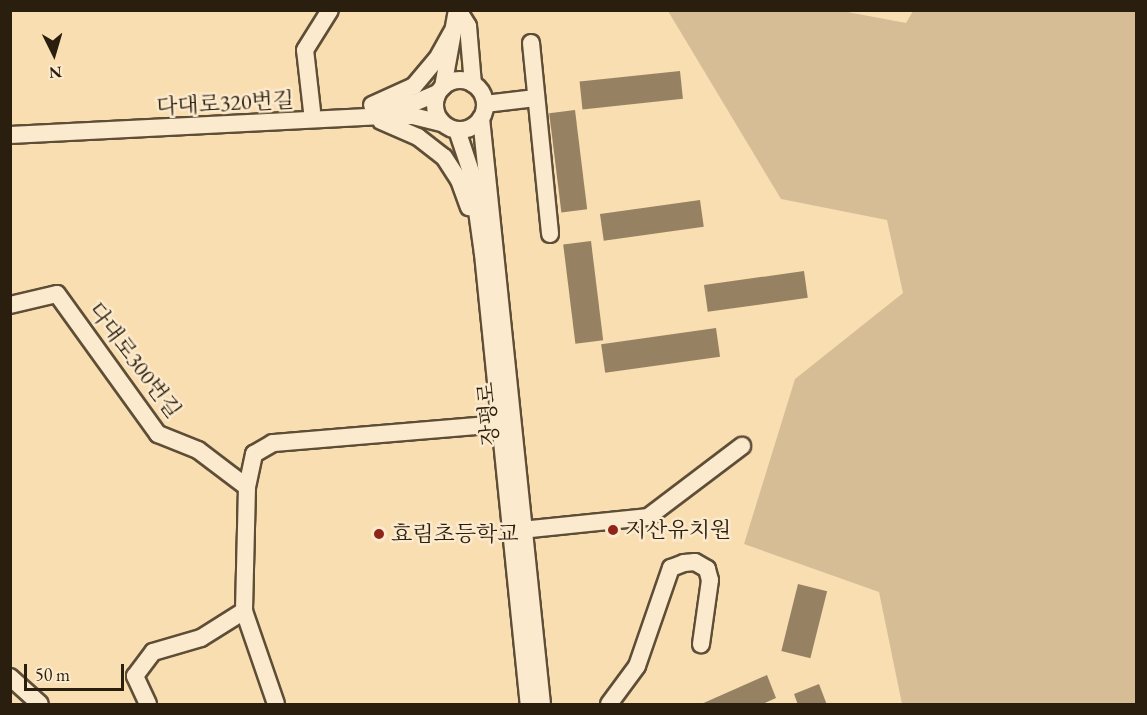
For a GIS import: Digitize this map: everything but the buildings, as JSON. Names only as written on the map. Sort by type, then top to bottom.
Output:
[{"type":"street","points":[[312,111],[305,50],[330,10]]},
{"type":"street","points":[[368,112],[414,86],[437,59],[452,32],[458,10]]},
{"type":"street","points":[[458,10],[468,26],[473,84]]},
{"type":"street","points":[[441,90],[453,81],[473,84],[482,92],[483,111],[473,127],[457,130],[441,123],[435,107],[452,49],[452,32]]},
{"type":"street","points":[[531,43],[550,234]]},
{"type":"street","name":"다대로320번길","points":[[10,135],[368,112],[414,103],[441,90]]},
{"type":"street","points":[[483,111],[536,98]]},
{"type":"street","name":"다대로320번길","points":[[10,124],[312,111],[412,116],[441,123]]},
{"type":"street","name":"장평로","points":[[483,111],[505,423]]},
{"type":"street","points":[[368,112],[399,126],[444,157],[479,222]]},
{"type":"street","name":"장평로","points":[[457,130],[472,176],[479,222],[542,705]]},
{"type":"street","name":"다대로300번길","points":[[10,305],[57,294],[158,434],[198,450],[247,487]]},
{"type":"street","points":[[276,705],[244,610],[247,487],[254,454],[273,443],[505,423]]},
{"type":"street","points":[[518,530],[648,517],[742,446]]},
{"type":"street","name":"장평로","points":[[518,530],[529,705]]},
{"type":"street","points":[[609,705],[637,666],[670,568],[684,563],[695,562],[707,569],[710,580],[701,644]]},
{"type":"street","points":[[148,705],[135,676],[153,652],[201,638],[244,610]]},
{"type":"street","points":[[10,677],[40,705]]},
{"type":"shaded area","points":[[668,11],[842,11],[906,23],[913,11],[1136,11],[1136,704],[902,704],[879,592],[744,544],[795,379],[903,293],[887,220],[781,199]]},
{"type":"place","name":"지산유치원","points":[[613,530]]},
{"type":"place","name":"효림초등학교","points":[[379,534]]}]
